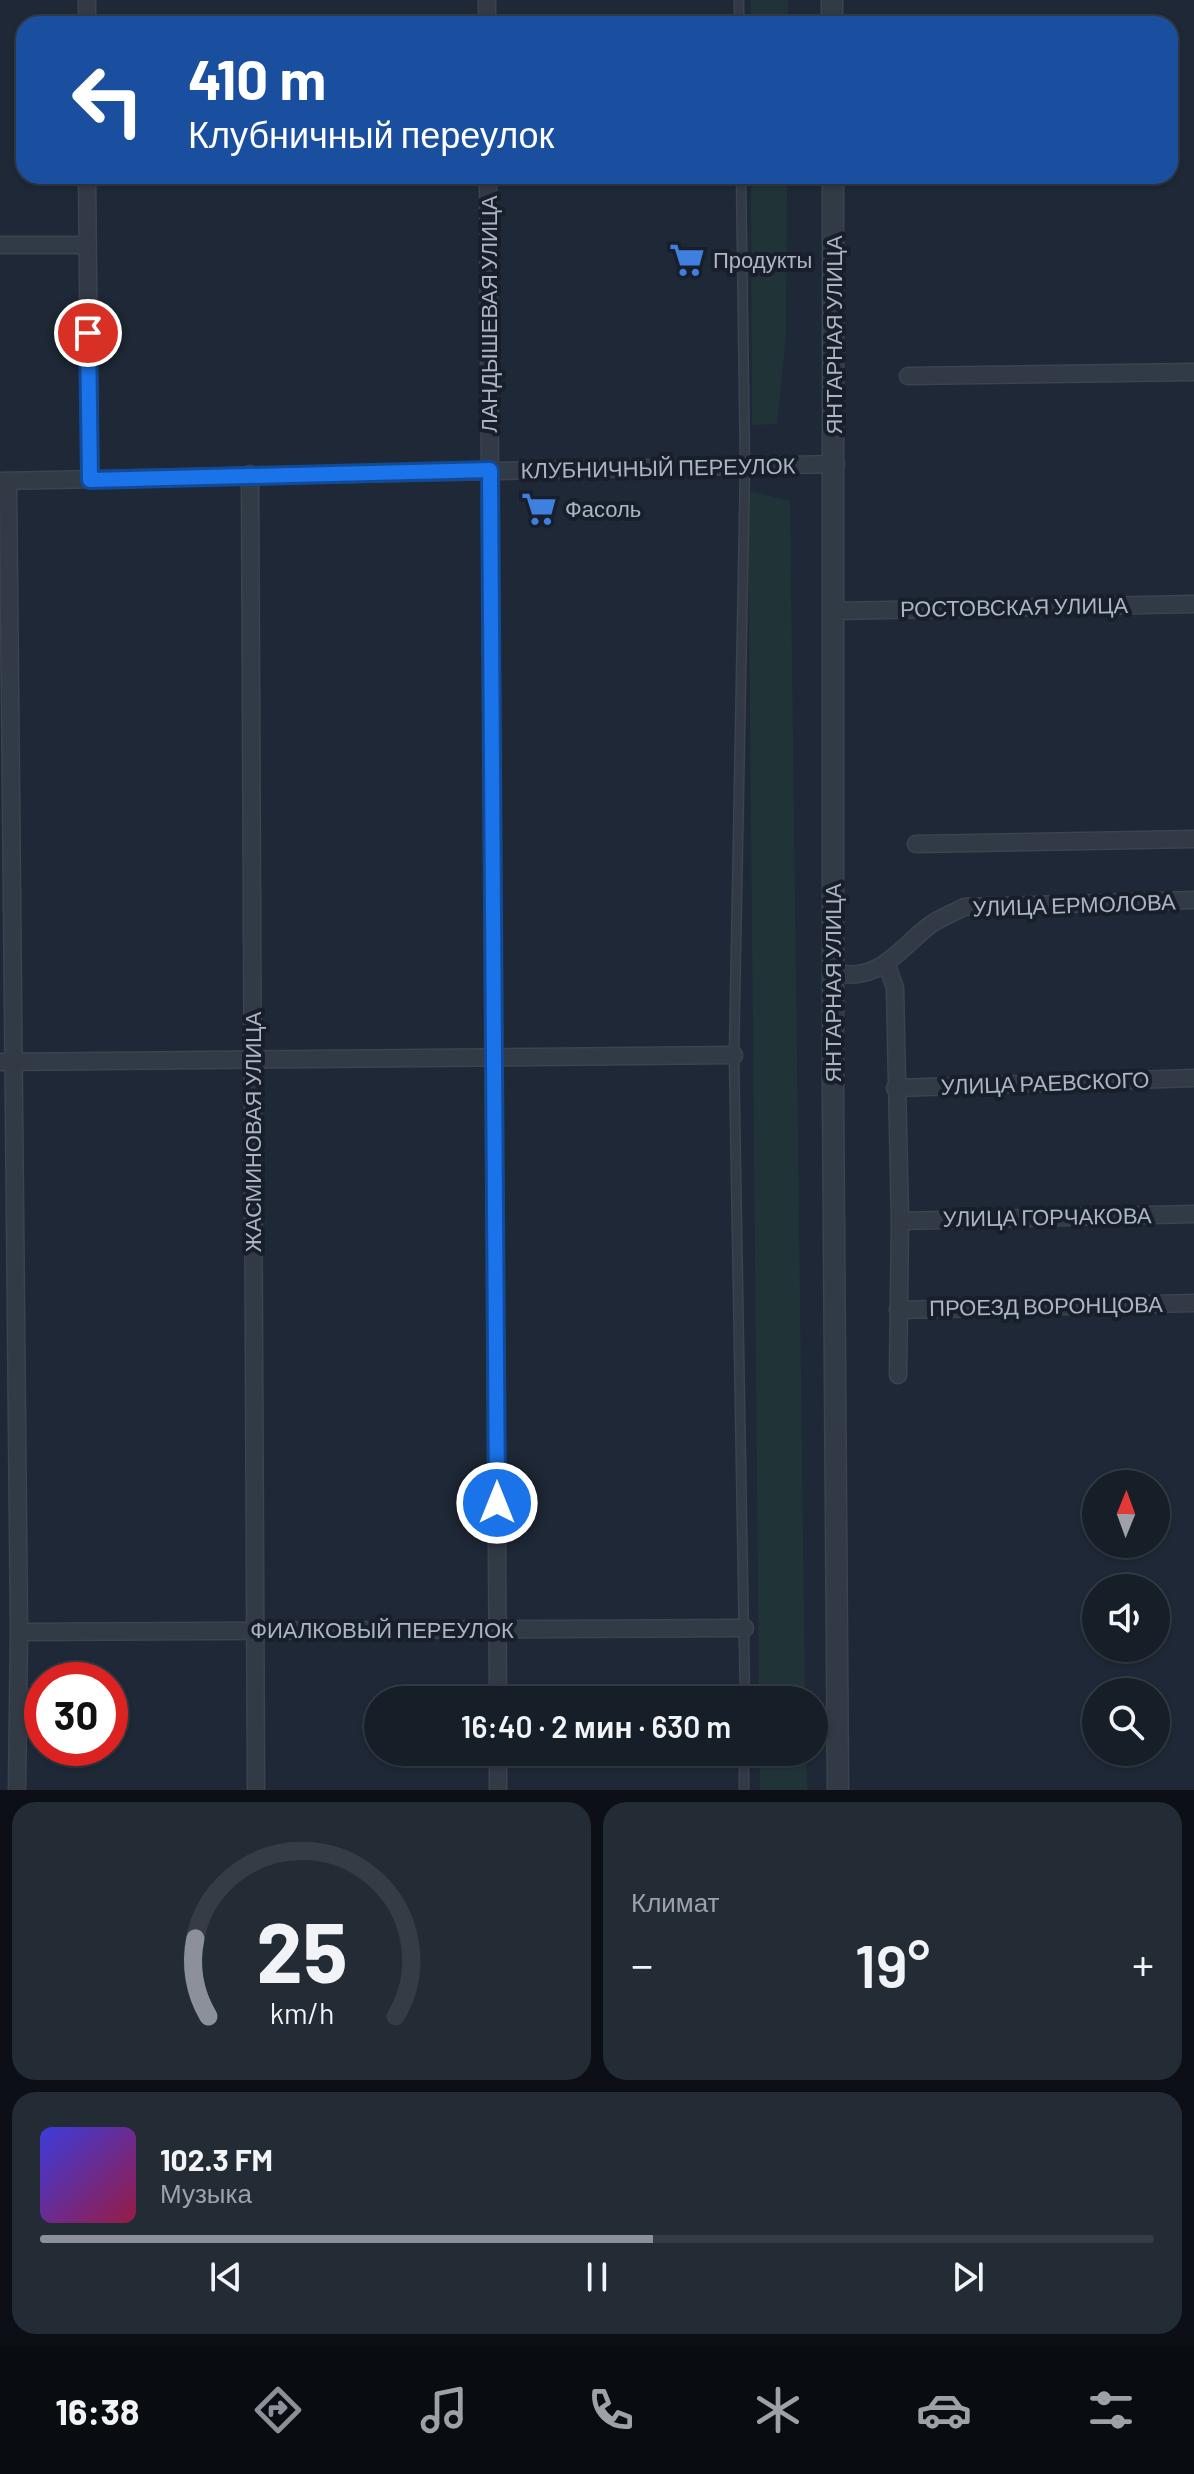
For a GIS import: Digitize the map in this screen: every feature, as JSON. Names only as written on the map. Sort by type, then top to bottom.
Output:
[{"type":"street","points":[[87,184],[90,480]]},
{"type":"street","name":"ЛАНДЫШЕВАЯ УЛИЦА","points":[[488,184],[498,1686]]},
{"type":"street","name":"ЯНТАРНАЯ УЛИЦА","points":[[833,184],[836,464],[833,972],[838,1790]]},
{"type":"street","points":[[0,245],[87,245]]},
{"type":"street","points":[[908,376],[1194,372]]},
{"type":"street","name":"КЛУБНИЧНЫЙ ПЕРЕУЛОК","points":[[4,481],[836,464]]},
{"type":"street","name":"ЖАСМИНОВАЯ УЛИЦА","points":[[250,474],[256,1790]]},
{"type":"street","points":[[4,481],[7,1062],[19,1632],[8,1736],[17,1790]]},
{"type":"street","name":"РОСТОВСКАЯ УЛИЦА","points":[[835,611],[1194,604]]},
{"type":"street","points":[[916,844],[1194,839]]},
{"type":"street","name":"УЛИЦА ЕРМОЛОВА","points":[[833,972],[859,976],[887,965],[932,923],[964,907],[1194,900]]},
{"type":"street","points":[[887,965],[895,988],[900,1221],[898,1375]]},
{"type":"street","points":[[7,1062],[734,1055]]},
{"type":"street","name":"УЛИЦА РАЕВСКОГО","points":[[895,1088],[1194,1078]]},
{"type":"street","name":"УЛИЦА ГОРЧАКОВА","points":[[900,1221],[1194,1214]]},
{"type":"street","name":"ПРОЕЗД ВОРОНЦОВА","points":[[898,1310],[1194,1303]]},
{"type":"street","name":"ФИАЛКОВЫЙ ПЕРЕУЛОК","points":[[19,1632],[745,1628]]},
{"type":"street","points":[[498,1766],[498,1790]]},
{"type":"lane","points":[[741,184],[745,467],[734,1055],[745,1686]]},
{"type":"lane","points":[[744,1766],[744,1790]]},
{"type":"green space","points":[[751,0],[788,0],[788,16],[751,16]]},
{"type":"green space","points":[[751,184],[787,184],[786,337],[777,424],[752,425]]},
{"type":"green space","points":[[748,491],[790,501],[805,1686],[759,1686]]},
{"type":"green space","points":[[760,1766],[806,1766],[807,1790],[760,1790]]},
{"type":"place","name":"Продукты","points":[[687,260]]},
{"type":"place","name":"Фасоль","points":[[539,509]]},
{"type":"route","points":[[88,333],[90,480],[490,470],[497,1503]]}]
